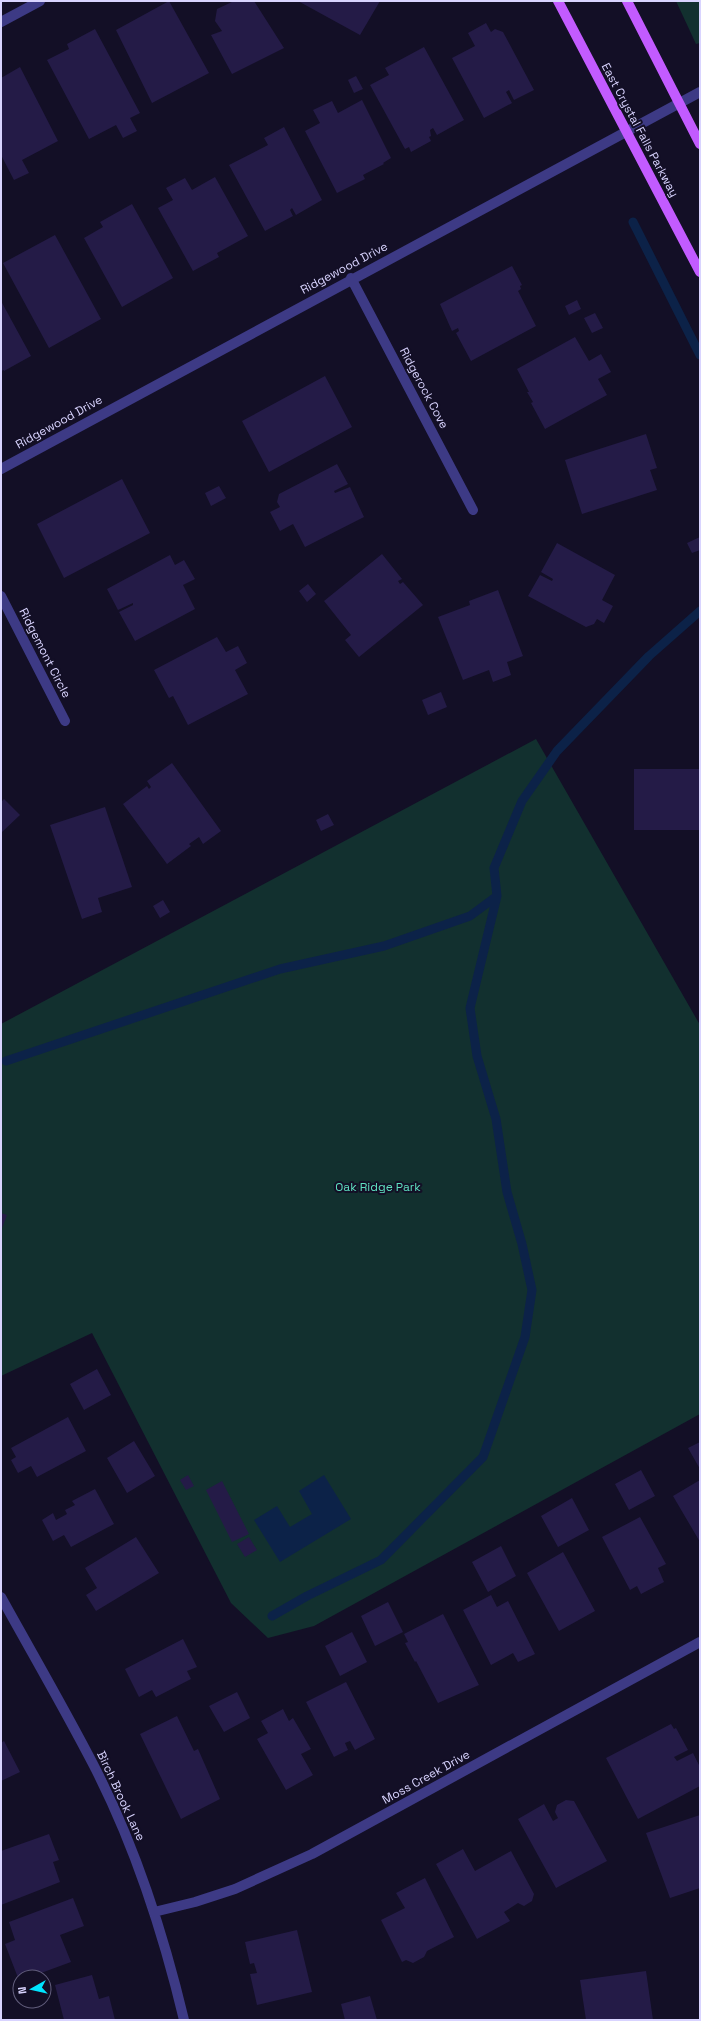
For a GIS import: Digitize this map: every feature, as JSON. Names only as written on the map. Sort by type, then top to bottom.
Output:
[{"type":"main road","name":"East Crystal Falls Parkway","points":[[558,1],[700,272]]},
{"type":"main road","points":[[627,1],[700,144]]},
{"type":"street","points":[[1,22],[40,1]]},
{"type":"street","name":"Ridgewood Drive","points":[[1,469],[351,278],[700,92]]},
{"type":"street","name":"Ridgerock Cove","points":[[351,278],[473,510]]},
{"type":"street","name":"Ridgemont Circle","points":[[1,596],[65,721]]},
{"type":"street","name":"Birch Brook Lane","points":[[1,1597],[94,1765],[130,1847],[170,1960],[184,2020]]},
{"type":"street","name":"Moss Creek Drive","points":[[154,1912],[195,1902],[235,1889],[312,1854],[700,1642]]},
{"type":"green space","points":[[676,1],[700,1],[700,43],[696,44]]},
{"type":"green space","name":"Oak Ridge Park","points":[[536,739],[700,1025],[700,1414],[314,1626],[268,1638],[231,1603],[92,1333],[1,1376],[1,1024]]},
{"type":"water","points":[[324,1475],[351,1519],[280,1562],[254,1520],[277,1506],[290,1527],[312,1514],[299,1491]]},
{"type":"building","points":[[169,1],[209,73],[152,103],[116,30]]},
{"type":"building","points":[[234,1],[254,1],[284,48],[232,74],[211,35],[222,31],[215,21],[217,9]]},
{"type":"building","points":[[298,1],[380,1],[360,35]]},
{"type":"building","points":[[486,23],[491,32],[495,29],[503,32],[534,90],[514,100],[509,90],[506,92],[512,103],[484,118],[452,58],[475,46],[468,33]]},
{"type":"building","points":[[95,29],[140,113],[130,118],[137,131],[123,138],[116,125],[89,139],[47,60],[69,49],[67,44]]},
{"type":"building","points":[[424,47],[464,120],[437,135],[433,128],[430,130],[431,136],[429,137],[431,141],[411,152],[409,147],[405,149],[370,85],[389,75],[385,68]]},
{"type":"building","points":[[20,67],[58,141],[22,160],[29,173],[14,180],[1,155],[1,78]]},
{"type":"building","points":[[356,76],[363,89],[354,93],[348,80]]},
{"type":"building","points":[[362,100],[391,158],[383,163],[384,164],[363,175],[365,179],[337,193],[305,131],[320,123],[313,110],[332,101],[338,113]]},
{"type":"building","points":[[284,127],[322,200],[296,215],[292,208],[290,210],[293,216],[265,231],[229,165],[268,145],[264,138]]},
{"type":"building","points":[[215,177],[248,236],[217,253],[219,257],[193,271],[158,208],[173,200],[166,188],[185,178],[192,190]]},
{"type":"building","points":[[132,204],[173,278],[122,307],[84,238],[103,227],[100,222]]},
{"type":"building","points":[[55,235],[101,319],[49,348],[3,263]]},
{"type":"building","points":[[512,266],[522,285],[520,286],[521,289],[518,291],[536,326],[471,361],[456,333],[459,331],[458,328],[452,331],[440,304]]},
{"type":"building","points":[[577,300],[581,309],[569,315],[565,306]]},
{"type":"building","points":[[1,301],[31,356],[4,371],[1,371]]},
{"type":"building","points":[[595,313],[603,328],[592,333],[584,318]]},
{"type":"building","points":[[575,337],[589,361],[601,354],[611,372],[598,379],[607,395],[545,429],[531,403],[533,402],[527,392],[529,392],[517,369]]},
{"type":"building","points":[[325,376],[352,427],[269,472],[242,421]]},
{"type":"building","points":[[646,434],[657,468],[650,470],[657,490],[582,514],[565,460]]},
{"type":"building","points":[[337,464],[348,484],[334,491],[335,493],[350,487],[364,517],[305,547],[293,524],[280,531],[270,512],[280,507],[277,502],[279,494]]},
{"type":"building","points":[[122,479],[150,533],[64,578],[37,524]]},
{"type":"building","points":[[219,486],[226,498],[211,506],[205,493]]},
{"type":"building","points":[[700,537],[700,550],[692,553],[687,543]]},
{"type":"building","points":[[557,543],[615,575],[602,600],[613,606],[604,623],[597,619],[594,624],[586,627],[528,596],[540,575],[552,581],[553,579],[541,572]]},
{"type":"building","points":[[382,554],[402,579],[398,581],[400,584],[403,582],[423,605],[359,657],[345,640],[351,635],[324,601]]},
{"type":"building","points":[[170,555],[175,565],[184,560],[195,579],[183,585],[195,609],[135,641],[119,612],[133,605],[133,603],[118,610],[107,589]]},
{"type":"building","points":[[308,584],[316,594],[307,602],[299,591]]},
{"type":"building","points":[[498,590],[523,656],[507,662],[511,675],[493,682],[489,670],[463,680],[438,617],[470,605],[469,601]]},
{"type":"building","points":[[217,637],[226,652],[238,646],[247,663],[235,670],[248,694],[188,725],[173,696],[169,698],[154,670]]},
{"type":"building","points":[[441,692],[447,707],[428,715],[422,700]]},
{"type":"building","points":[[172,763],[221,831],[203,844],[199,837],[189,844],[191,846],[167,864],[123,804],[147,786],[149,789],[151,787],[147,781]]},
{"type":"building","points":[[634,769],[700,769],[700,830],[634,830]]},
{"type":"building","points":[[4,799],[20,815],[1,833],[1,802]]},
{"type":"building","points":[[105,807],[132,887],[98,898],[102,912],[82,919],[50,825]]},
{"type":"building","points":[[328,814],[334,825],[321,831],[316,820]]},
{"type":"building","points":[[163,900],[170,912],[160,918],[153,906]]},
{"type":"building","points":[[1,1213],[7,1215],[1,1231]]},
{"type":"building","points":[[97,1369],[111,1395],[84,1410],[70,1384]]},
{"type":"building","points":[[68,1417],[86,1451],[37,1477],[31,1466],[18,1473],[11,1460],[16,1457],[11,1448]]},
{"type":"building","points":[[134,1441],[155,1476],[127,1493],[107,1458]]},
{"type":"building","points":[[700,1442],[700,1469],[688,1448]]},
{"type":"building","points":[[641,1470],[655,1496],[629,1510],[615,1484]]},
{"type":"building","points":[[188,1475],[194,1486],[186,1490],[180,1480]]},
{"type":"building","points":[[700,1480],[700,1542],[673,1496]]},
{"type":"building","points":[[222,1481],[249,1534],[232,1542],[206,1490]]},
{"type":"building","points":[[95,1489],[114,1524],[71,1547],[64,1535],[53,1541],[42,1520],[53,1513],[56,1520],[67,1514],[65,1510],[75,1505],[72,1501]]},
{"type":"building","points":[[572,1498],[589,1530],[558,1547],[541,1516]]},
{"type":"building","points":[[640,1517],[666,1564],[658,1568],[664,1582],[641,1594],[637,1586],[630,1590],[602,1537]]},
{"type":"building","points":[[136,1537],[159,1573],[96,1611],[86,1595],[97,1588],[85,1568]]},
{"type":"building","points":[[249,1537],[257,1550],[245,1557],[237,1544]]},
{"type":"building","points":[[501,1546],[516,1576],[488,1592],[472,1562]]},
{"type":"building","points":[[563,1552],[595,1611],[559,1631],[527,1573]]},
{"type":"building","points":[[491,1595],[497,1607],[508,1601],[535,1654],[518,1662],[513,1653],[491,1665],[463,1610]]},
{"type":"building","points":[[388,1602],[403,1632],[375,1646],[361,1616]]},
{"type":"building","points":[[443,1614],[479,1685],[438,1703],[405,1643],[408,1642],[404,1634]]},
{"type":"building","points":[[352,1632],[367,1662],[340,1676],[325,1646]]},
{"type":"building","points":[[183,1639],[197,1667],[187,1671],[191,1679],[156,1697],[152,1690],[139,1697],[125,1669]]},
{"type":"building","points":[[346,1682],[375,1739],[355,1750],[350,1741],[345,1743],[348,1750],[334,1757],[306,1702]]},
{"type":"building","points":[[237,1692],[250,1718],[224,1732],[209,1706]]},
{"type":"building","points":[[283,1709],[289,1721],[293,1718],[311,1749],[301,1754],[313,1775],[286,1790],[257,1739],[268,1733],[261,1721]]},
{"type":"building","points":[[177,1716],[194,1751],[198,1749],[220,1799],[181,1819],[140,1734]]},
{"type":"building","points":[[671,1724],[674,1729],[676,1728],[688,1750],[674,1757],[677,1761],[693,1753],[700,1767],[700,1786],[638,1819],[606,1758]]},
{"type":"building","points":[[4,1741],[20,1772],[1,1781],[1,1743]]},
{"type":"building","points":[[566,1800],[574,1801],[607,1861],[556,1888],[518,1819],[544,1804],[553,1821],[558,1818],[555,1812],[557,1805]]},
{"type":"building","points":[[700,1815],[700,1888],[670,1898],[646,1833]]},
{"type":"building","points":[[49,1834],[59,1860],[53,1862],[60,1882],[1,1905],[1,1851]]},
{"type":"building","points":[[463,1849],[475,1871],[511,1851],[534,1894],[532,1901],[524,1906],[518,1903],[504,1912],[510,1921],[477,1939],[436,1864]]},
{"type":"building","points":[[425,1878],[454,1937],[427,1951],[424,1957],[413,1963],[406,1960],[402,1962],[381,1920],[405,1908],[396,1893]]},
{"type":"building","points":[[73,1898],[84,1926],[60,1935],[71,1962],[52,1969],[15,1969],[5,1944],[15,1940],[9,1922]]},
{"type":"building","points":[[297,1930],[312,1992],[257,2005],[250,1974],[257,1973],[254,1963],[250,1964],[245,1942]]},
{"type":"building","points":[[646,1971],[653,2020],[586,2020],[580,1980]]},
{"type":"building","points":[[92,1975],[99,1999],[109,1996],[115,2020],[64,2020],[55,1985]]},
{"type":"building","points":[[370,1996],[377,2020],[345,2020],[341,2004]]},
{"type":"waterway","points":[[633,222],[700,355]]},
{"type":"waterway","points":[[272,1616],[307,1596],[381,1560],[483,1457],[525,1337],[532,1290],[522,1244],[507,1192],[496,1119],[477,1056],[470,1008],[497,896],[494,868],[522,801],[557,751],[649,656],[700,611]]},
{"type":"waterway","points":[[6,1061],[280,969],[384,946],[470,916],[497,896]]}]
